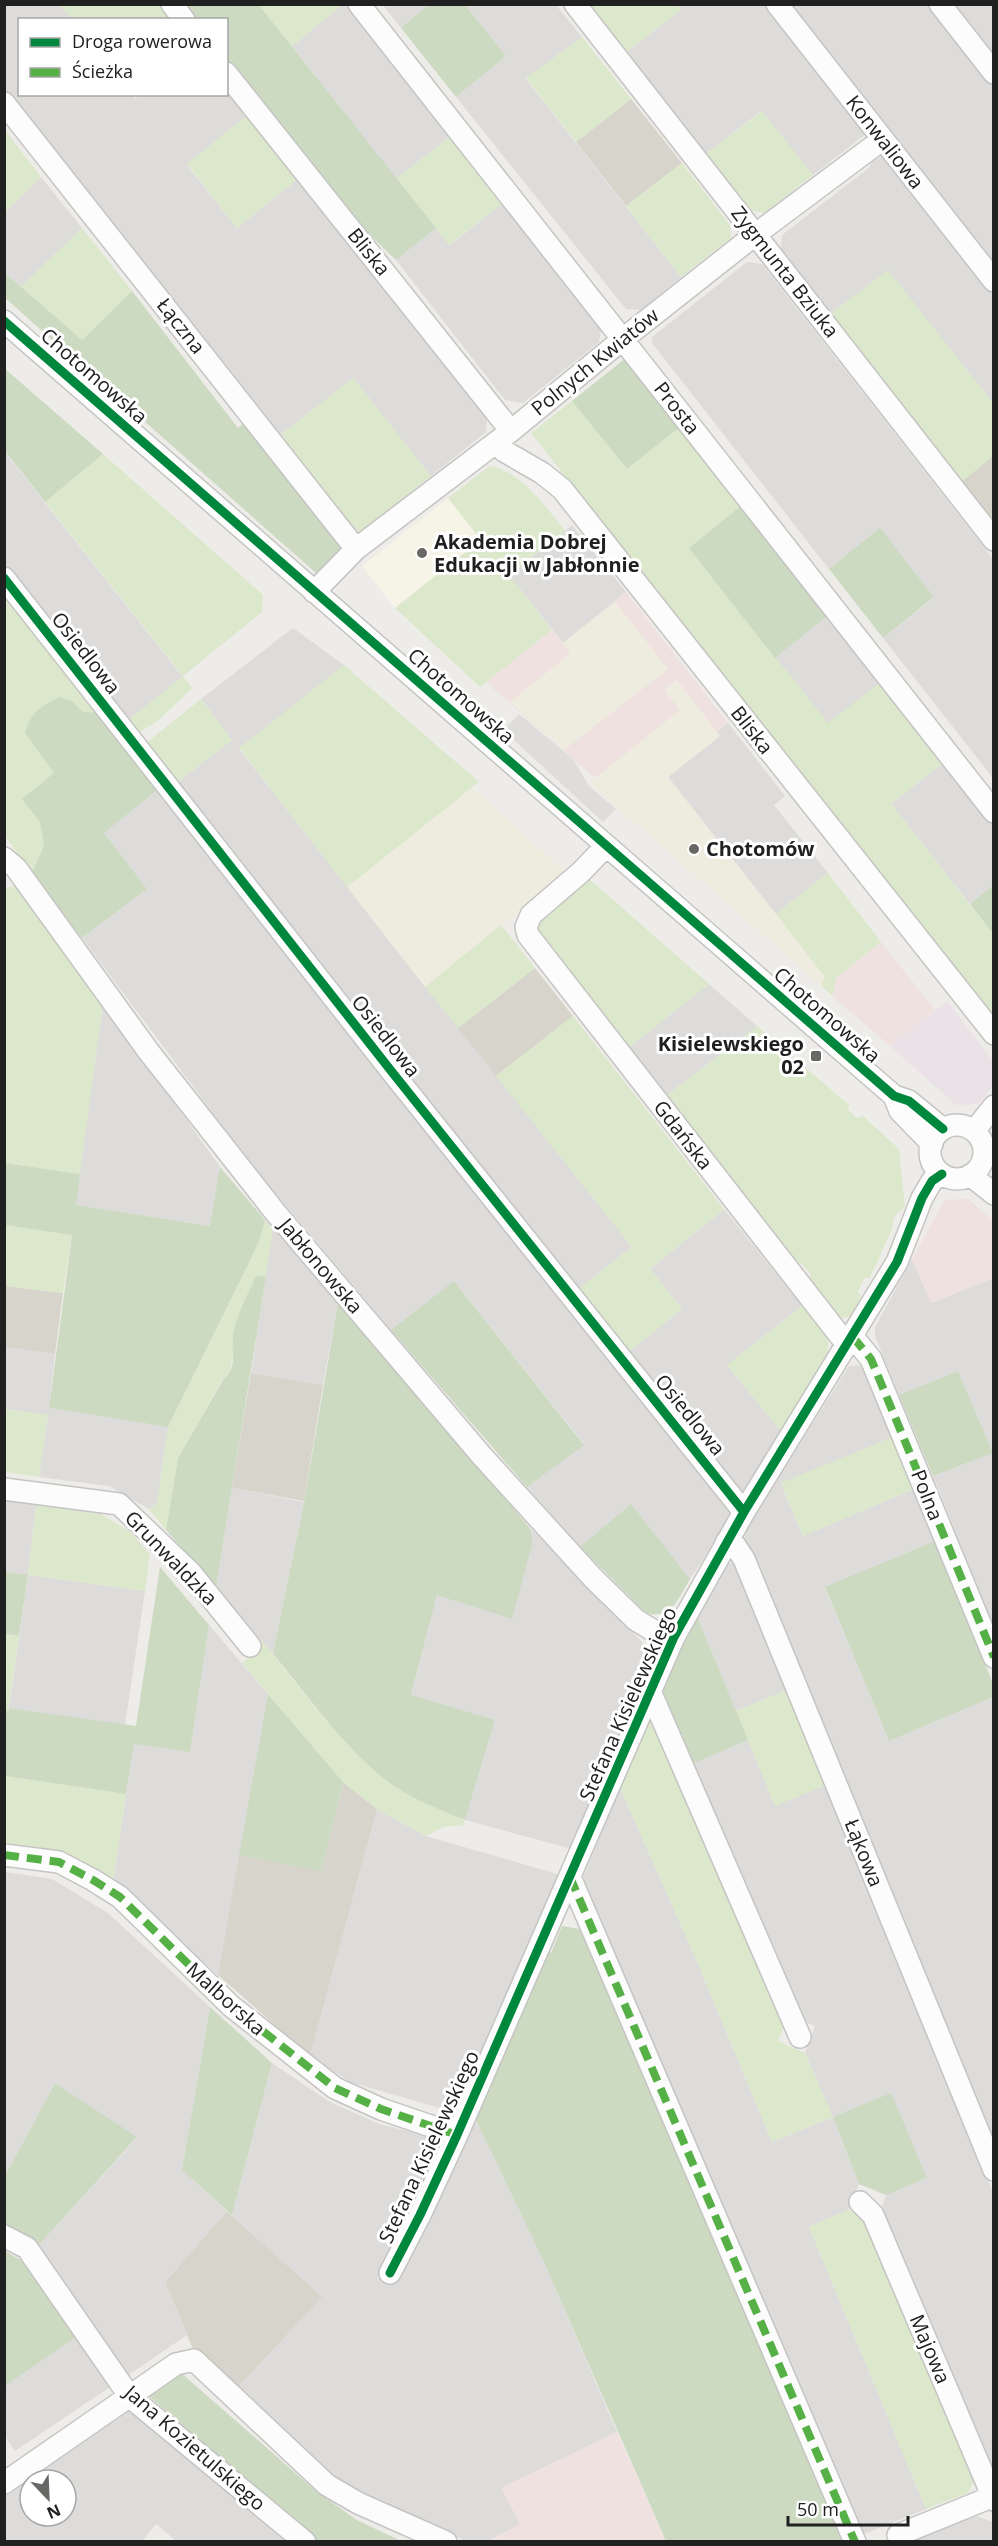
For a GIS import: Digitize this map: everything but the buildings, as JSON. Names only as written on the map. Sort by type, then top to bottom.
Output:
[{"type":"street","points":[[172,4],[182,18]]},
{"type":"street","name":"Prosta","points":[[359,4],[993,812]]},
{"type":"street","name":"Zygmunta Bziuka","points":[[574,4],[993,540]]},
{"type":"street","name":"Konwaliowa","points":[[777,4],[993,280]]},
{"type":"street","points":[[940,4],[993,73]]},
{"type":"street","name":"Bliska","points":[[228,76],[504,437],[504,451],[542,473],[562,489],[993,1034]]},
{"type":"street","name":"Łączna","points":[[4,104],[357,549]]},
{"type":"street","name":"Polnych Kwiatów","points":[[314,592],[357,549],[504,437],[756,234],[883,139]]},
{"type":"street","name":"Chotomowska","points":[[4,321],[894,1096],[900,1112],[938,1136]]},
{"type":"street","name":"Osiedlowa","points":[[4,578],[399,1081],[744,1512]]},
{"type":"street","name":"Gdańska","points":[[606,846],[581,872],[531,915],[526,927],[528,935],[850,1341]]},
{"type":"street","name":"Jabłonowska","points":[[4,858],[16,868],[149,1052],[275,1212],[482,1456],[593,1578],[636,1620],[674,1637]]},
{"type":"street","points":[[974,1131],[993,1106]]},
{"type":"street","points":[[982,1169],[956,1179],[942,1173],[932,1162],[930,1155],[938,1136],[957,1125],[974,1131],[982,1141],[984,1149],[982,1169],[993,1194]]},
{"type":"street","name":"Stefana Kisielewskiego","points":[[390,2273],[420,2216],[457,2135],[674,1637],[744,1512],[897,1262],[922,1198],[932,1181],[942,1173]]},
{"type":"street","name":"Polna","points":[[850,1341],[871,1359],[993,1657]]},
{"type":"street","name":"Grunwaldzka","points":[[4,1490],[119,1504],[191,1573],[250,1646]]},
{"type":"street","name":"Łąkowa","points":[[727,1541],[734,1544],[744,1559],[993,2170]]},
{"type":"street","points":[[650,1691],[800,2037]]},
{"type":"street","name":"Malborska","points":[[4,1855],[59,1862],[93,1880],[120,1897],[231,2006],[335,2088],[381,2109],[457,2135]]},
{"type":"street","points":[[570,1877],[855,2541]]},
{"type":"street","name":"Majowa","points":[[860,2202],[873,2215],[993,2497]]},
{"type":"street","name":"Jana Kozietulskiego","points":[[4,2236],[27,2248],[130,2397],[304,2541]]},
{"type":"street","points":[[4,2482],[176,2364],[190,2360],[197,2362],[327,2485],[358,2503],[446,2541]]},
{"type":"street","points":[[898,2535],[993,2497]]},
{"type":"shaded area","points":[[5,4],[60,5],[71,18],[18,18],[18,96],[133,96],[135,99],[139,96],[228,96],[228,85],[249,114],[187,165],[237,228],[300,177],[487,414],[486,432],[431,476],[353,378],[278,437],[5,92]]},
{"type":"shaded area","points":[[342,5],[346,5],[451,136],[396,179],[292,46]]},
{"type":"shaded area","points":[[383,5],[430,5],[401,28]]},
{"type":"shaded area","points":[[465,5],[556,5],[582,37],[526,79],[681,277],[641,310],[626,309],[456,97],[506,56]]},
{"type":"shaded area","points":[[677,5],[764,5],[866,134],[813,175],[761,111],[706,154],[625,53],[681,10]]},
{"type":"shaded area","points":[[788,5],[932,5],[993,83],[993,266]]},
{"type":"shaded area","points":[[948,5],[993,5],[993,63]]},
{"type":"shaded area","points":[[631,99],[682,163],[626,206],[576,142]]},
{"type":"shaded area","points":[[884,155],[993,296],[993,403],[888,271],[830,314],[781,252],[782,235],[870,167],[870,163]]},
{"type":"shaded area","points":[[41,177],[82,228],[21,287],[5,273],[5,212]]},
{"type":"shaded area","points":[[504,202],[602,325],[599,342],[523,403],[505,400],[396,260],[436,228],[450,245]]},
{"type":"shaded area","points":[[747,262],[762,264],[993,559],[993,778],[883,638],[934,598],[880,529],[829,569],[652,343],[652,337]]},
{"type":"shaded area","points":[[4,451],[183,677],[126,722],[5,564]]},
{"type":"shaded area","points":[[993,456],[993,521],[961,482]]},
{"type":"shaded area","name":"Akademia Dobrej Edukacji w Jabłonnie","points":[[448,498],[481,540],[395,608],[362,566]]},
{"type":"shaded area","points":[[572,525],[626,592],[563,643],[509,575]]},
{"type":"shaded area","name":"Chotomów","points":[[626,592],[728,723],[717,731],[720,736],[668,777],[825,977],[821,985],[589,783],[595,778],[486,682],[552,630],[563,643]]},
{"type":"shaded area","points":[[615,602],[668,669],[564,750],[510,702],[570,654],[563,643]]},
{"type":"shaded area","points":[[829,615],[881,682],[828,724],[775,658]]},
{"type":"shaded area","points":[[293,628],[344,665],[239,749],[632,1247],[576,1291],[176,783],[232,740],[201,699]]},
{"type":"shaded area","points":[[677,680],[720,736],[668,777],[825,977],[821,985],[589,783],[680,710],[664,690]]},
{"type":"shaded area","points":[[519,714],[573,759],[589,786],[616,809],[603,822],[503,730]]},
{"type":"shaded area","points":[[728,723],[785,796],[774,805],[828,873],[776,914],[668,777],[720,736],[717,731]]},
{"type":"shaded area","points":[[944,762],[993,826],[993,885],[970,904],[891,804]]},
{"type":"shaded area","points":[[161,787],[728,1509],[731,1517],[690,1579],[631,1505],[580,1547],[527,1487],[584,1444],[455,1282],[391,1330],[251,1164],[82,938],[147,889],[103,833]]},
{"type":"shaded area","points":[[472,788],[567,873],[425,987],[347,887]]},
{"type":"shaded area","points":[[881,942],[935,1010],[890,1046],[832,996],[837,977]]},
{"type":"shaded area","points":[[535,968],[573,1016],[496,1076],[458,1028]]},
{"type":"shaded area","points":[[709,984],[757,1026],[665,1097],[627,1049]]},
{"type":"shaded area","points":[[947,1001],[993,1061],[993,1086],[978,1104],[956,1105],[890,1046]]},
{"type":"shaded area","points":[[103,1003],[220,1167],[211,1226],[75,1205]]},
{"type":"shaded area","points":[[967,1198],[993,1220],[993,1278],[931,1303],[912,1259],[944,1201]]},
{"type":"shaded area","points":[[724,1209],[802,1306],[727,1365],[781,1431],[741,1494],[625,1355],[682,1309],[650,1269]]},
{"type":"shaded area","points":[[273,1228],[338,1303],[323,1385],[251,1373]]},
{"type":"shaded area","points":[[912,1259],[931,1303],[993,1278],[993,1453],[958,1371],[899,1395],[875,1336],[875,1327]]},
{"type":"shaded area","points":[[5,1286],[63,1293],[55,1354],[5,1347]]},
{"type":"shaded area","points":[[5,1347],[55,1354],[49,1408],[168,1427],[157,1504],[149,1509],[109,1486],[39,1477],[48,1415],[5,1409]]},
{"type":"shaded area","points":[[863,1365],[893,1437],[781,1484],[803,1536],[914,1489],[935,1541],[825,1588],[889,1741],[993,1697],[993,2146],[745,1542],[745,1531],[849,1366]]},
{"type":"shaded area","points":[[251,1373],[323,1385],[304,1501],[232,1488]]},
{"type":"shaded area","points":[[993,1453],[993,1625],[933,1476]]},
{"type":"shaded area","points":[[232,1488],[304,1502],[273,1654],[216,1587]]},
{"type":"shaded area","points":[[5,1500],[36,1505],[28,1575],[145,1591],[125,1725],[9,1708],[28,1576],[5,1572]]},
{"type":"shaded area","points":[[530,1528],[642,1642],[646,1660],[622,1719],[627,1720],[572,1849],[465,1820],[495,1720],[411,1696],[437,1595],[533,1541]]},
{"type":"shaded area","points":[[726,1563],[736,1563],[787,1690],[736,1711],[697,1616]]},
{"type":"shaded area","points":[[209,1625],[268,1694],[218,1975],[113,1881],[134,1743],[190,1751]]},
{"type":"shaded area","points":[[748,1740],[775,1805],[826,1785],[993,2192],[993,2476],[880,2213],[886,2195],[927,2178],[833,2117],[805,2053],[815,2026],[799,2020],[692,1764]]},
{"type":"shaded area","points":[[343,1782],[377,1809],[310,2056],[218,1975],[239,1855],[321,1870]]},
{"type":"shaded area","points":[[620,1788],[695,1957],[772,2142],[833,2117],[859,2184],[848,2210],[809,2227],[926,2509],[864,2534],[859,2530],[788,2357],[584,1888],[583,1878]]},
{"type":"shaded area","points":[[377,1809],[426,1836],[561,1875],[457,2113],[350,2082],[310,2056]]},
{"type":"shaded area","points":[[5,1872],[52,1879],[108,1913],[210,2007],[182,2170],[227,2211],[165,2282],[187,2335],[127,2376],[38,2246],[137,2138],[55,2083],[5,2176]]},
{"type":"shaded area","points":[[272,2063],[330,2102],[379,2124],[449,2141],[421,2199],[377,2279],[392,2273],[475,2118],[542,2258],[617,2432],[502,2488],[521,2524],[488,2541],[466,2541],[343,2486],[237,2388],[321,2297],[232,2215]]},
{"type":"shaded area","points":[[227,2211],[322,2297],[237,2388],[193,2349],[165,2282]]},
{"type":"shaded area","points":[[76,2337],[110,2387],[15,2451],[5,2436],[4,2386]]},
{"type":"shaded area","points":[[127,2409],[134,2409],[286,2541],[176,2541],[156,2524],[142,2541],[5,2542],[5,2494],[18,2485],[18,2528],[78,2528],[78,2468],[42,2468]]},
{"type":"shaded area","points":[[617,2432],[666,2541],[488,2542],[520,2524],[501,2488]]},
{"type":"shaded area","points":[[977,2516],[992,2522],[993,2541],[909,2542]]},
{"type":"green space","points":[[430,4],[465,5],[506,56],[456,97],[401,28]]},
{"type":"green space","points":[[60,5],[163,5],[174,18],[71,18]]},
{"type":"green space","points":[[177,5],[259,5],[436,228],[396,260],[349,215],[228,67],[228,18],[188,18]]},
{"type":"green space","points":[[259,5],[342,5],[292,46]]},
{"type":"green space","points":[[587,5],[677,5],[681,10],[625,53]]},
{"type":"green space","points":[[582,37],[631,99],[576,142],[526,78]]},
{"type":"green space","points":[[762,111],[813,175],[764,213],[749,210],[706,154]]},
{"type":"green space","points":[[249,114],[300,177],[237,228],[187,164]]},
{"type":"green space","points":[[5,130],[41,177],[5,212]]},
{"type":"green space","points":[[451,136],[504,202],[449,245],[396,179]]},
{"type":"green space","points":[[682,163],[730,225],[731,238],[681,277],[626,206]]},
{"type":"green space","points":[[82,228],[132,291],[82,340],[21,287]]},
{"type":"green space","points":[[888,270],[993,403],[993,456],[961,482],[830,314]]},
{"type":"green space","points":[[5,273],[82,340],[132,291],[238,428],[244,423],[342,547],[316,573],[5,298]]},
{"type":"green space","points":[[626,358],[680,427],[627,469],[572,401]]},
{"type":"green space","points":[[4,368],[103,454],[45,502],[5,451]]},
{"type":"green space","points":[[353,378],[431,476],[361,531],[351,530],[278,437]]},
{"type":"green space","points":[[572,401],[627,469],[680,427],[742,505],[689,548],[828,723],[881,682],[944,762],[891,804],[993,934],[993,1019],[531,433]]},
{"type":"green space","points":[[103,454],[263,595],[262,612],[183,676],[45,502]]},
{"type":"green space","points":[[490,466],[501,469],[522,483],[565,531],[509,575],[552,630],[480,687],[395,608],[481,540],[448,498]]},
{"type":"green space","points":[[742,505],[829,615],[775,658],[689,548]]},
{"type":"green space","points":[[880,528],[934,597],[883,638],[829,569]]},
{"type":"green space","points":[[4,589],[101,713],[83,712],[73,702],[26,733],[54,773],[40,822],[44,846],[32,873],[5,836]]},
{"type":"green space","points":[[344,665],[479,782],[347,887],[239,748]]},
{"type":"green space","points":[[183,676],[192,688],[159,720],[137,734],[126,722]]},
{"type":"green space","points":[[60,697],[73,702],[83,712],[101,713],[161,787],[104,833],[147,889],[82,938],[32,873],[44,846],[40,822],[22,799],[54,773],[25,733],[30,720],[38,710]]},
{"type":"green space","points":[[201,699],[232,740],[176,783],[145,744]]},
{"type":"green space","points":[[828,873],[881,942],[837,977],[832,996],[821,985],[825,977],[776,914]]},
{"type":"green space","points":[[586,876],[709,984],[627,1049],[538,931],[537,924]]},
{"type":"green space","points":[[993,885],[993,934],[970,904]]},
{"type":"green space","points":[[15,886],[103,1003],[80,1174],[5,1163],[4,896],[6,888]]},
{"type":"green space","points":[[501,925],[535,968],[458,1028],[425,987]]},
{"type":"green space","points":[[573,1016],[724,1209],[650,1269],[682,1309],[625,1355],[576,1291],[632,1247],[496,1076]]},
{"type":"green space","points":[[757,1026],[849,1105],[848,1109],[856,1118],[863,1116],[899,1149],[905,1206],[895,1217],[893,1227],[870,1278],[865,1278],[858,1291],[861,1296],[851,1317],[839,1318],[808,1279],[811,1274],[801,1263],[797,1264],[665,1097]]},
{"type":"green space","points":[[5,1163],[80,1174],[76,1205],[210,1226],[220,1167],[265,1220],[259,1242],[168,1427],[49,1408],[72,1235],[5,1225]]},
{"type":"green space","points":[[265,1220],[273,1228],[266,1276],[258,1276],[233,1352],[230,1374],[222,1380],[178,1458],[166,1530],[149,1509],[157,1503],[168,1427],[259,1242]]},
{"type":"green space","points":[[5,1225],[72,1234],[63,1293],[5,1286]]},
{"type":"green space","points":[[266,1276],[216,1587],[166,1530],[178,1458],[231,1370],[236,1322],[255,1278]]},
{"type":"green space","points":[[454,1281],[584,1445],[527,1487],[391,1330]]},
{"type":"green space","points":[[338,1303],[530,1528],[533,1541],[512,1619],[437,1595],[411,1695],[495,1720],[465,1820],[406,1793],[371,1768],[327,1721],[273,1654],[304,1502]]},
{"type":"green space","points":[[802,1306],[828,1339],[828,1353],[781,1431],[727,1365]]},
{"type":"green space","points":[[958,1371],[993,1453],[933,1476],[899,1395]]},
{"type":"green space","points":[[5,1409],[48,1415],[39,1477],[5,1472]]},
{"type":"green space","points":[[893,1437],[914,1489],[803,1536],[781,1483]]},
{"type":"green space","points":[[631,1504],[690,1579],[674,1605],[662,1613],[646,1613],[580,1547]]},
{"type":"green space","points":[[36,1505],[101,1514],[129,1531],[150,1554],[145,1591],[28,1575]]},
{"type":"green space","points":[[935,1541],[993,1684],[993,1697],[889,1741],[825,1587]]},
{"type":"green space","points":[[160,1567],[209,1625],[190,1752],[134,1744],[126,1794],[5,1776],[5,1711],[9,1708],[136,1726]]},
{"type":"green space","points":[[5,1572],[28,1575],[19,1636],[5,1634]]},
{"type":"green space","points":[[697,1616],[748,1740],[692,1764],[670,1718],[664,1692],[665,1681],[673,1658]]},
{"type":"green space","points":[[5,1634],[19,1636],[8,1711],[5,1711]]},
{"type":"green space","points":[[262,1641],[338,1734],[370,1767],[406,1793],[465,1820],[463,1825],[443,1827],[426,1836],[377,1809],[343,1782],[242,1663],[257,1651]]},
{"type":"green space","points":[[787,1690],[826,1785],[775,1806],[736,1711]]},
{"type":"green space","points":[[268,1694],[343,1782],[321,1871],[239,1855]]},
{"type":"green space","points":[[650,1717],[657,1717],[785,2024],[778,2041],[805,2053],[833,2117],[772,2142],[695,1957],[620,1788]]},
{"type":"green space","points":[[4,1776],[126,1794],[113,1881],[103,1873],[57,1850],[5,1843]]},
{"type":"green space","points":[[562,1926],[586,1930],[846,2541],[666,2541],[542,2258],[475,2118],[546,1946],[551,1953]]},
{"type":"green space","points":[[210,2007],[272,2063],[232,2215],[182,2170]]},
{"type":"green space","points":[[55,2083],[137,2137],[38,2246],[5,2228],[5,2176]]},
{"type":"green space","points":[[891,2093],[927,2178],[886,2195],[859,2184],[833,2117]]},
{"type":"green space","points":[[848,2210],[866,2218],[975,2479],[968,2493],[926,2509],[809,2227]]},
{"type":"green space","points":[[5,2251],[24,2262],[76,2337],[5,2386]]},
{"type":"green space","points":[[180,2372],[317,2492],[357,2520],[401,2541],[316,2541],[149,2396]]},
{"type":"marked path","points":[[853,1337],[871,1359],[994,1657]]},
{"type":"marked path","points":[[4,1855],[59,1862],[93,1880],[120,1897],[231,2006],[335,2088],[381,2109],[457,2135]]},
{"type":"marked path","points":[[570,1877],[855,2542]]},
{"type":"cycle path","points":[[4,321],[894,1096],[909,1101],[943,1129]]},
{"type":"cycle path","points":[[4,578],[392,1072],[744,1512]]},
{"type":"cycle path","points":[[390,2273],[457,2135],[674,1637],[744,1512],[897,1262],[922,1198],[932,1181],[942,1174]]},
{"type":"place","name":"Akademia Dobrej Edukacji w Jabłonnie","points":[[422,553]]},
{"type":"place","name":"Chotomów","points":[[694,849]]},
{"type":"place","name":"Kisielewskiego 02","points":[[816,1056]]}]
